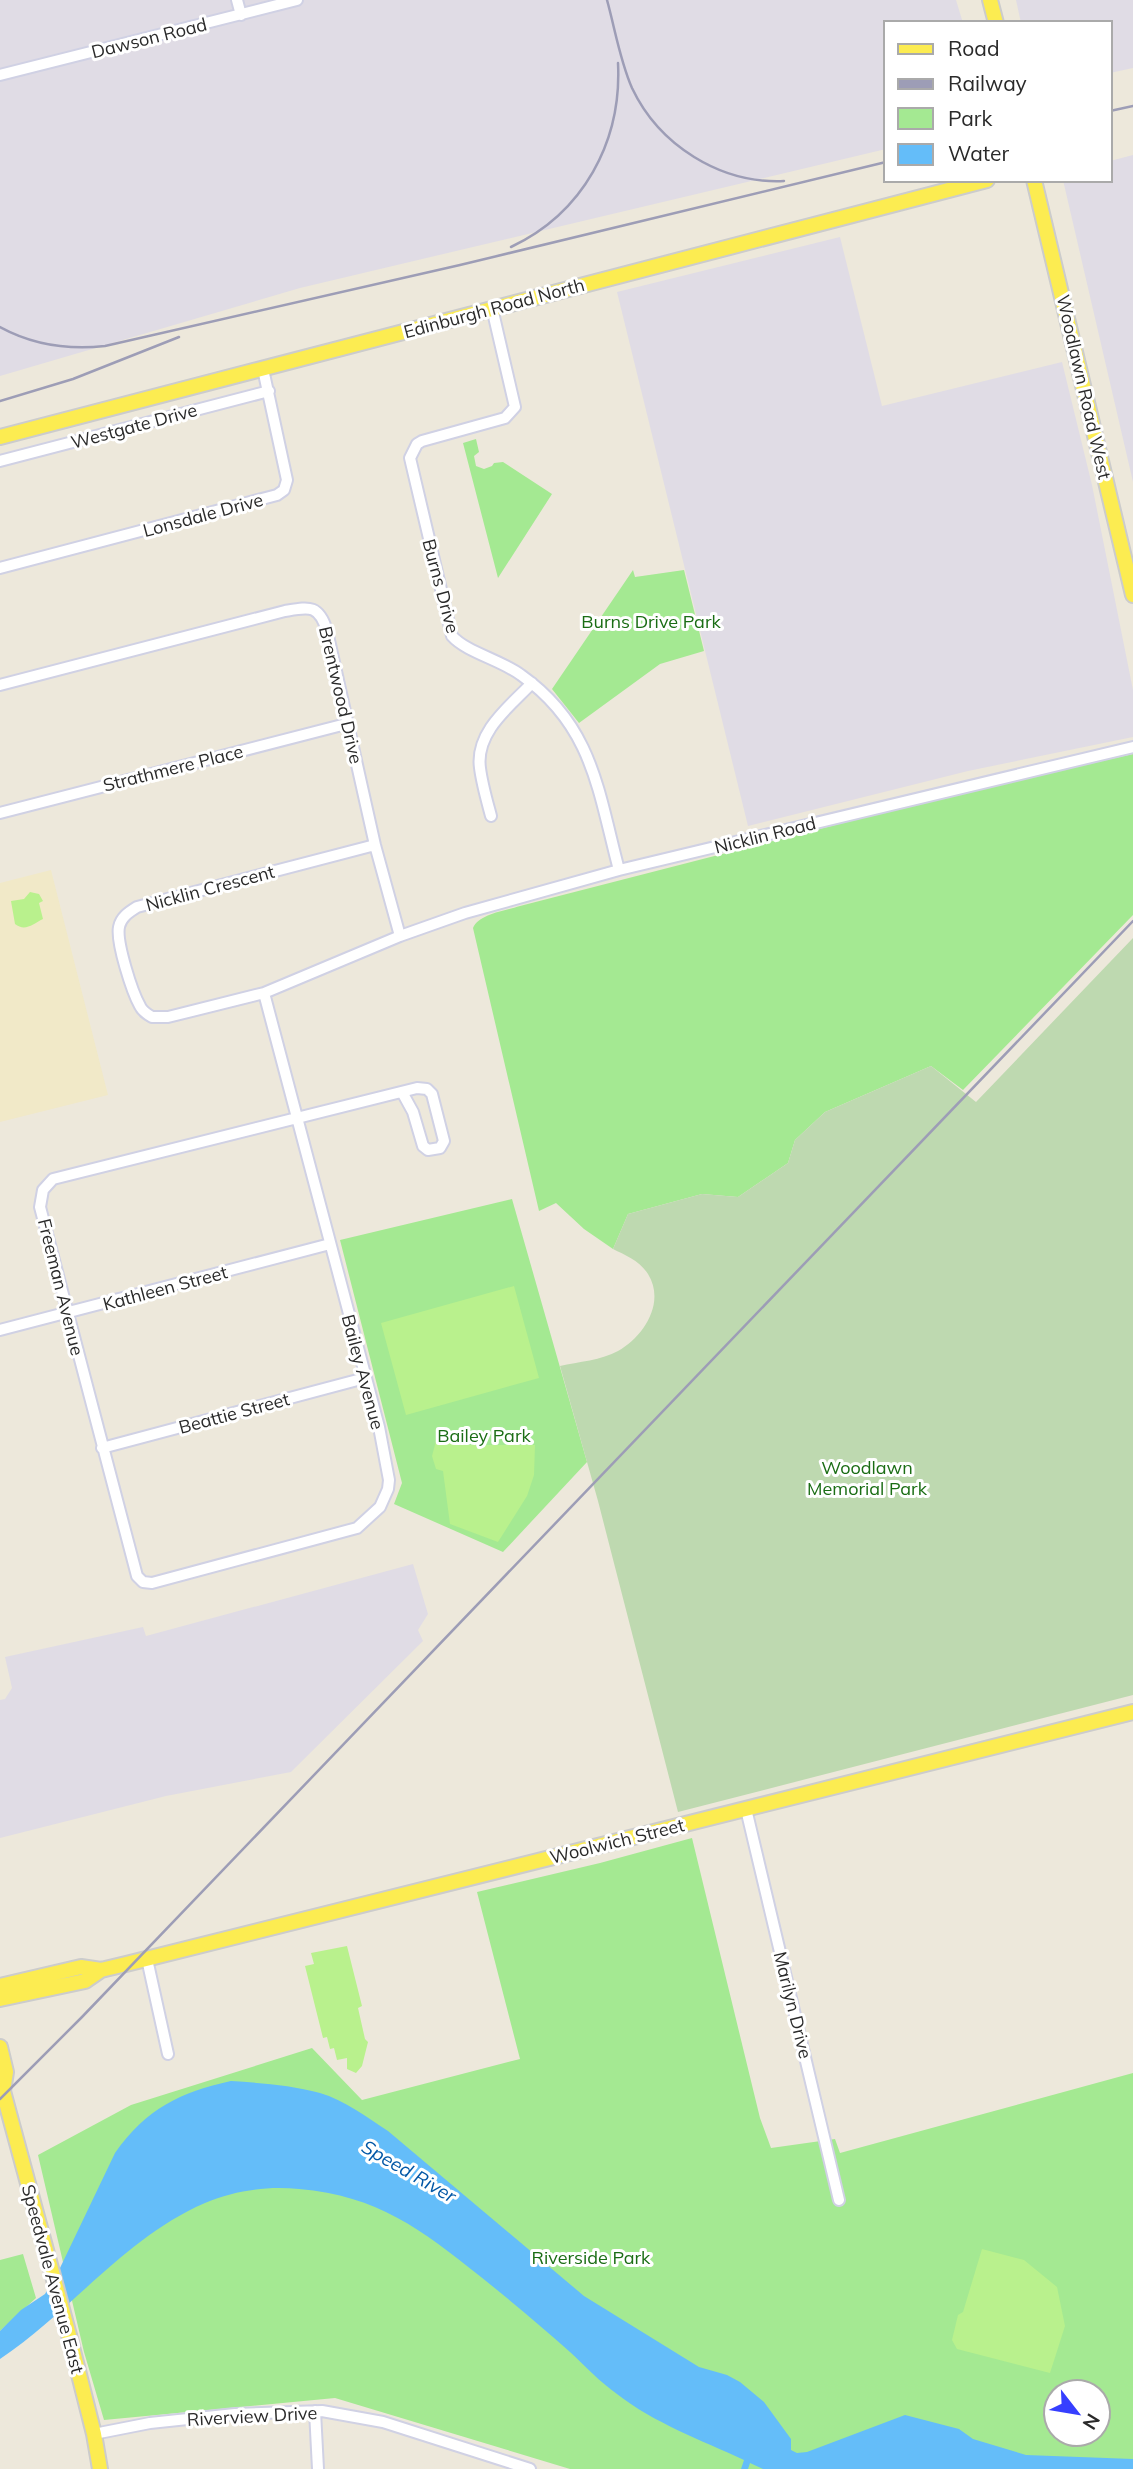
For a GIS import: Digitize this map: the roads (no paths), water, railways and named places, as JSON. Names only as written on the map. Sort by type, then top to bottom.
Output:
[{"type":"main road","points":[[990,0],[995,21]]},
{"type":"main road","name":"Edinburgh Road North","points":[[0,437],[979,182]]},
{"type":"main road","name":"Woodlawn Road West","points":[[1034,182],[1133,595]]},
{"type":"main road","name":"Woolwich Street","points":[[0,2000],[85,1981],[101,1970],[1133,1712]]},
{"type":"main road","name":"Woolwich Street","points":[[0,1986],[81,1967],[101,1970]]},
{"type":"main road","name":"Speedvale Avenue East","points":[[0,2047],[6,2073],[2,2088],[69,2335],[100,2469]]},
{"type":"street","points":[[237,0],[241,15]]},
{"type":"street","name":"Dawson Road","points":[[0,75],[241,15],[261,4],[297,0]]},
{"type":"street","name":"Burns Drive","points":[[492,309],[504,353],[513,411],[505,418],[422,441],[416,444],[410,458],[452,636],[461,644],[505,664],[532,683],[558,707],[586,749],[619,870]]},
{"type":"street","name":"Lonsdale Drive","points":[[0,568],[277,495],[284,490],[287,480],[263,369]]},
{"type":"street","name":"Westgate Drive","points":[[0,461],[269,391]]},
{"type":"street","name":"Brentwood Drive","points":[[0,685],[305,607],[316,610],[323,618],[375,845],[400,936]]},
{"type":"street","points":[[491,816],[480,768],[484,738],[497,719],[532,683]]},
{"type":"street","name":"Strathmere Place","points":[[0,813],[346,724]]},
{"type":"street","name":"Nicklin Road","points":[[400,936],[465,914],[619,870],[1133,747]]},
{"type":"street","name":"Nicklin Crescent","points":[[375,845],[137,907],[125,915],[120,924],[119,936],[131,982],[140,1006],[152,1017],[168,1017],[264,993],[400,936]]},
{"type":"street","name":"Bailey Avenue","points":[[143,1581],[152,1583],[357,1528],[372,1516],[384,1497],[389,1480],[365,1378],[264,993]]},
{"type":"street","name":"Freeman Avenue","points":[[143,1581],[137,1576],[67,1314],[40,1207],[43,1190],[53,1179],[417,1088],[427,1089],[432,1094],[444,1141],[440,1148],[428,1150],[423,1146],[413,1112],[402,1092]]},
{"type":"street","name":"Kathleen Street","points":[[0,1330],[330,1244]]},
{"type":"street","name":"Beattie Street","points":[[102,1448],[365,1378]]},
{"type":"street","name":"Marilyn Drive","points":[[746,1809],[839,2200]]},
{"type":"street","points":[[147,1959],[168,2054]]},
{"type":"street","points":[[315,2411],[318,2469]]},
{"type":"street","name":"Riverview Drive","points":[[94,2434],[150,2423],[235,2414],[315,2411],[383,2422],[530,2469]]},
{"type":"water","name":"Speed River","points":[[231,2081],[287,2086],[320,2093],[364,2115],[388,2131],[584,2296],[699,2367],[727,2375],[740,2382],[764,2402],[791,2439],[791,2450],[797,2453],[807,2452],[905,2415],[959,2429],[973,2439],[1026,2455],[1133,2459],[1133,2469],[763,2469],[750,2463],[748,2469],[741,2469],[744,2460],[662,2422],[617,2394],[515,2304],[418,2230],[375,2207],[352,2199],[299,2189],[275,2188],[239,2192],[205,2203],[176,2218],[124,2255],[26,2340],[0,2359],[0,2331],[21,2310],[45,2294],[115,2153],[127,2138],[152,2114],[180,2097]]},
{"type":"railway","points":[[607,0],[632,88],[658,127],[694,157],[715,168],[737,176],[784,181]]},
{"type":"railway","points":[[511,247],[536,233],[559,215],[578,195],[593,172],[605,147],[613,120],[618,92],[618,63]]},
{"type":"railway","points":[[1112,111],[1133,106]]},
{"type":"railway","points":[[0,327],[51,345],[105,346],[460,265],[884,162]]},
{"type":"railway","points":[[0,401],[73,379],[179,337]]},
{"type":"railway","points":[[0,2099],[82,2017],[1133,921]]},
{"type":"park label","name":"Burns Drive Park","points":[[651,621]]},
{"type":"park label","name":"Bailey Park","points":[[484,1435]]},
{"type":"park label","name":"Woodlawn Memorial Park","points":[[867,1477]]},
{"type":"park label","name":"Riverside Park","points":[[591,2257]]}]
